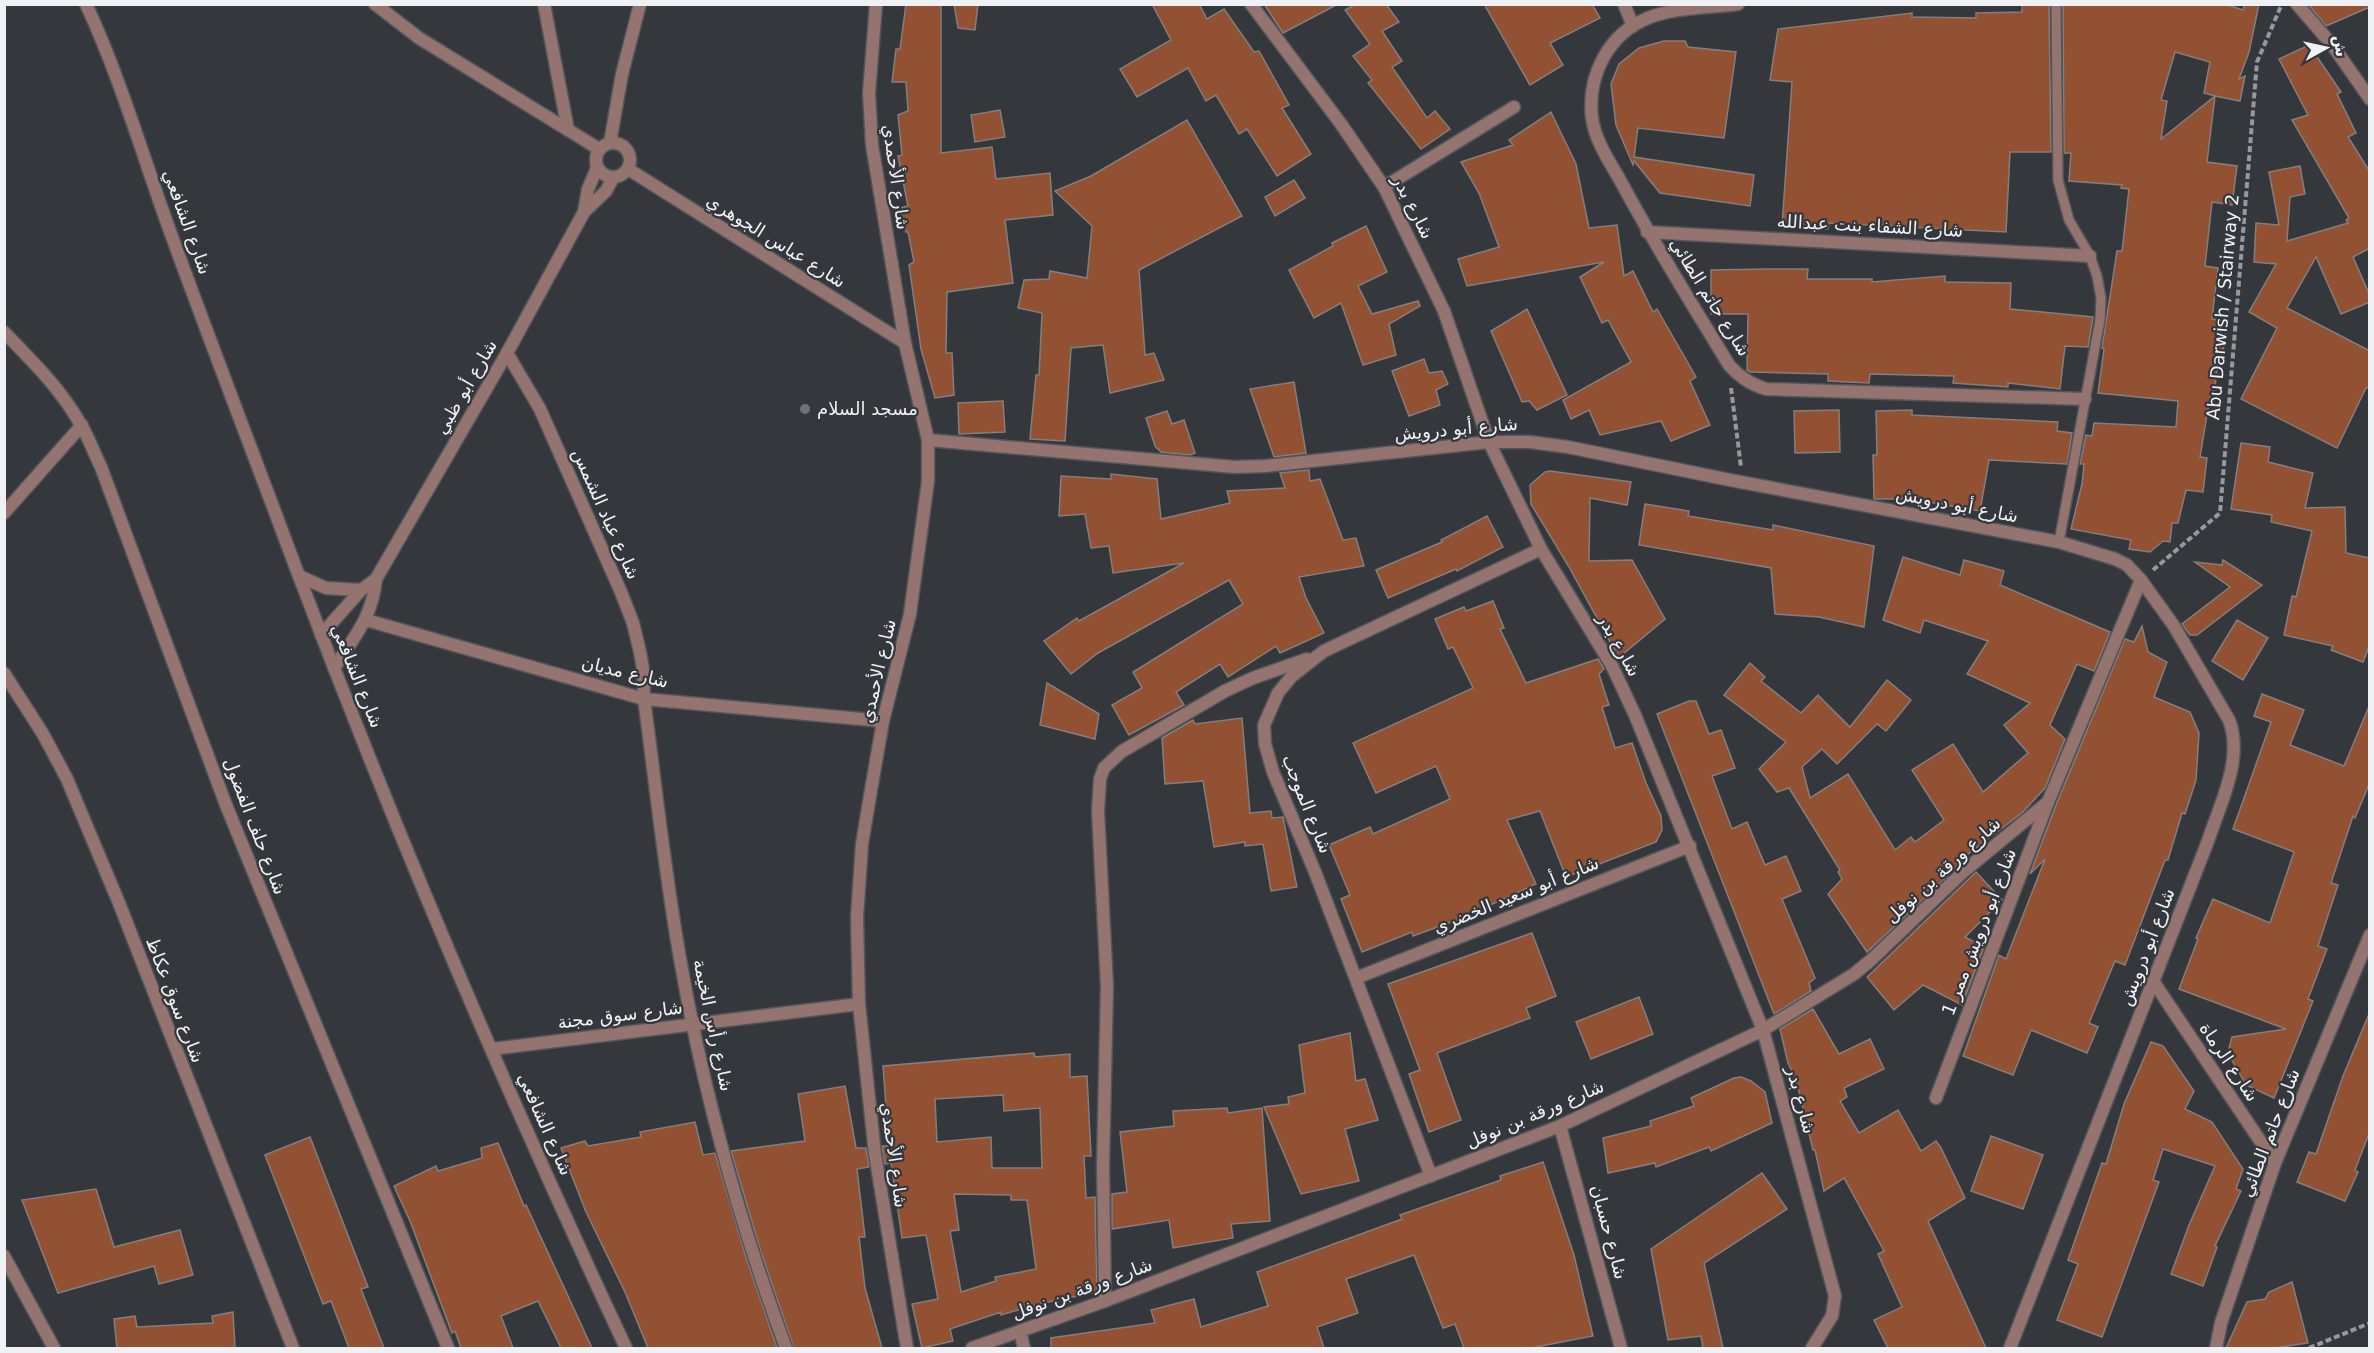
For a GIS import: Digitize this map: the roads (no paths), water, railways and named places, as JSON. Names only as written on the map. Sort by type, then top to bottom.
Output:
[{"type":"street","name":"شارع الشافعي","points":[[86,4],[105,46],[168,224],[334,668],[416,872],[492,1049],[626,1348]]},
{"type":"street","points":[[375,4],[419,38],[568,130],[604,146],[622,145],[627,150],[630,162],[624,174],[613,178],[601,173],[595,162],[604,146],[640,4]]},
{"type":"street","points":[[544,4],[568,130]]},
{"type":"street","name":"شارع الأحمدي","points":[[876,4],[869,83],[871,128],[905,344],[928,440],[928,481],[910,614],[883,721],[862,844],[856,917],[859,1004],[874,1154],[907,1348]]},
{"type":"street","name":"شارع بدر","points":[[1251,4],[1341,124],[1384,187],[1444,311],[1489,442],[1541,549],[1611,666],[1635,715],[1763,1030],[1836,1296],[1832,1316],[1812,1348]]},
{"type":"street","points":[[1624,4],[1633,26]]},
{"type":"street","name":"شارع حاتم الطائي","points":[[1738,4],[1665,13],[1648,17],[1633,26],[1615,41],[1601,61],[1594,80],[1591,100],[1592,120],[1598,140],[1647,232],[1730,365],[1746,381],[1766,389],[2085,399]]},
{"type":"street","points":[[2297,4],[2334,46],[2370,99]]},
{"type":"street","points":[[1384,187],[1514,106]]},
{"type":"street","name":"شارع أبو ظبي","points":[[321,634],[361,590],[376,579],[507,353],[584,212],[591,181],[597,168]]},
{"type":"street","name":"شارع عباس الجوهري","points":[[628,169],[905,344]]},
{"type":"street","name":"شارع أبو ظبي","points":[[584,212],[606,191],[613,178]]},
{"type":"street","name":"شارع الشفاء بنت عبدالله","points":[[1647,232],[2090,256]]},
{"type":"street","name":"شارع حلف الفضول","points":[[4,332],[47,376],[82,425],[117,507],[226,805],[448,1348]]},
{"type":"street","name":"شارع عباد الشمس","points":[[507,353],[540,409],[621,592],[633,623],[640,652],[644,699]]},
{"type":"street","points":[[4,513],[82,425]]},
{"type":"street","name":"شارع أبو درويش","points":[[928,440],[1235,467],[1265,466],[1489,442],[1522,441],[1568,447],[1744,483],[2059,542],[2115,559],[2127,565],[2141,580],[2174,626],[2229,720],[2234,732],[2235,748],[2230,773],[2208,841],[2010,1348]]},
{"type":"street","name":"شارع الموجب","points":[[1431,1176],[1315,872],[1273,772],[1265,744],[1264,725],[1278,693],[1292,676],[1324,651],[1541,549]]},
{"type":"street","points":[[299,576],[327,588],[361,590]]},
{"type":"street","name":"شارع أبو ظبي","points":[[334,668],[366,620],[374,600],[376,579]]},
{"type":"street","name":"شارع أبو درويش ممر 1","points":[[1936,1098],[2048,802],[2141,580]]},
{"type":"street","name":"شارع مديان","points":[[366,620],[644,699],[883,721]]},
{"type":"street","points":[[1106,1301],[1103,1167],[1107,986],[1098,811],[1100,779],[1104,768],[1121,752],[1226,691],[1324,651]]},
{"type":"street","name":"شارع سوق عكاظ","points":[[4,673],[44,734],[67,779],[293,1348]]},
{"type":"street","name":"شارع رأس الخيمة","points":[[644,699],[681,962],[693,1024],[720,1142],[769,1302],[786,1348]]},
{"type":"street","name":"شارع ورقة بن نوفل","points":[[972,1348],[1106,1301],[1560,1126],[1763,1030],[1854,974],[1963,872],[2048,802]]},
{"type":"street","name":"شارع أبو سعيد الخضري","points":[[1356,978],[1689,846]]},
{"type":"street","name":"شارع حاتم الطائي","points":[[2216,1348],[2221,1323],[2275,1163],[2370,935]]},
{"type":"street","name":"شارع الرماة","points":[[2153,981],[2275,1163]]},
{"type":"street","name":"شارع سوق مجنة","points":[[492,1049],[859,1004]]},
{"type":"street","name":"شارع حسبان","points":[[1560,1126],[1622,1348]]},
{"type":"street","points":[[4,1256],[54,1348]]},
{"type":"street","points":[[1020,1331],[1024,1348]]},
{"type":"lane","points":[[2056,4],[2058,180],[2069,220],[2090,256],[2101,298],[2100,320],[2059,542]]},
{"type":"place","name":"مسجد السلام","points":[[805,409]]}]
